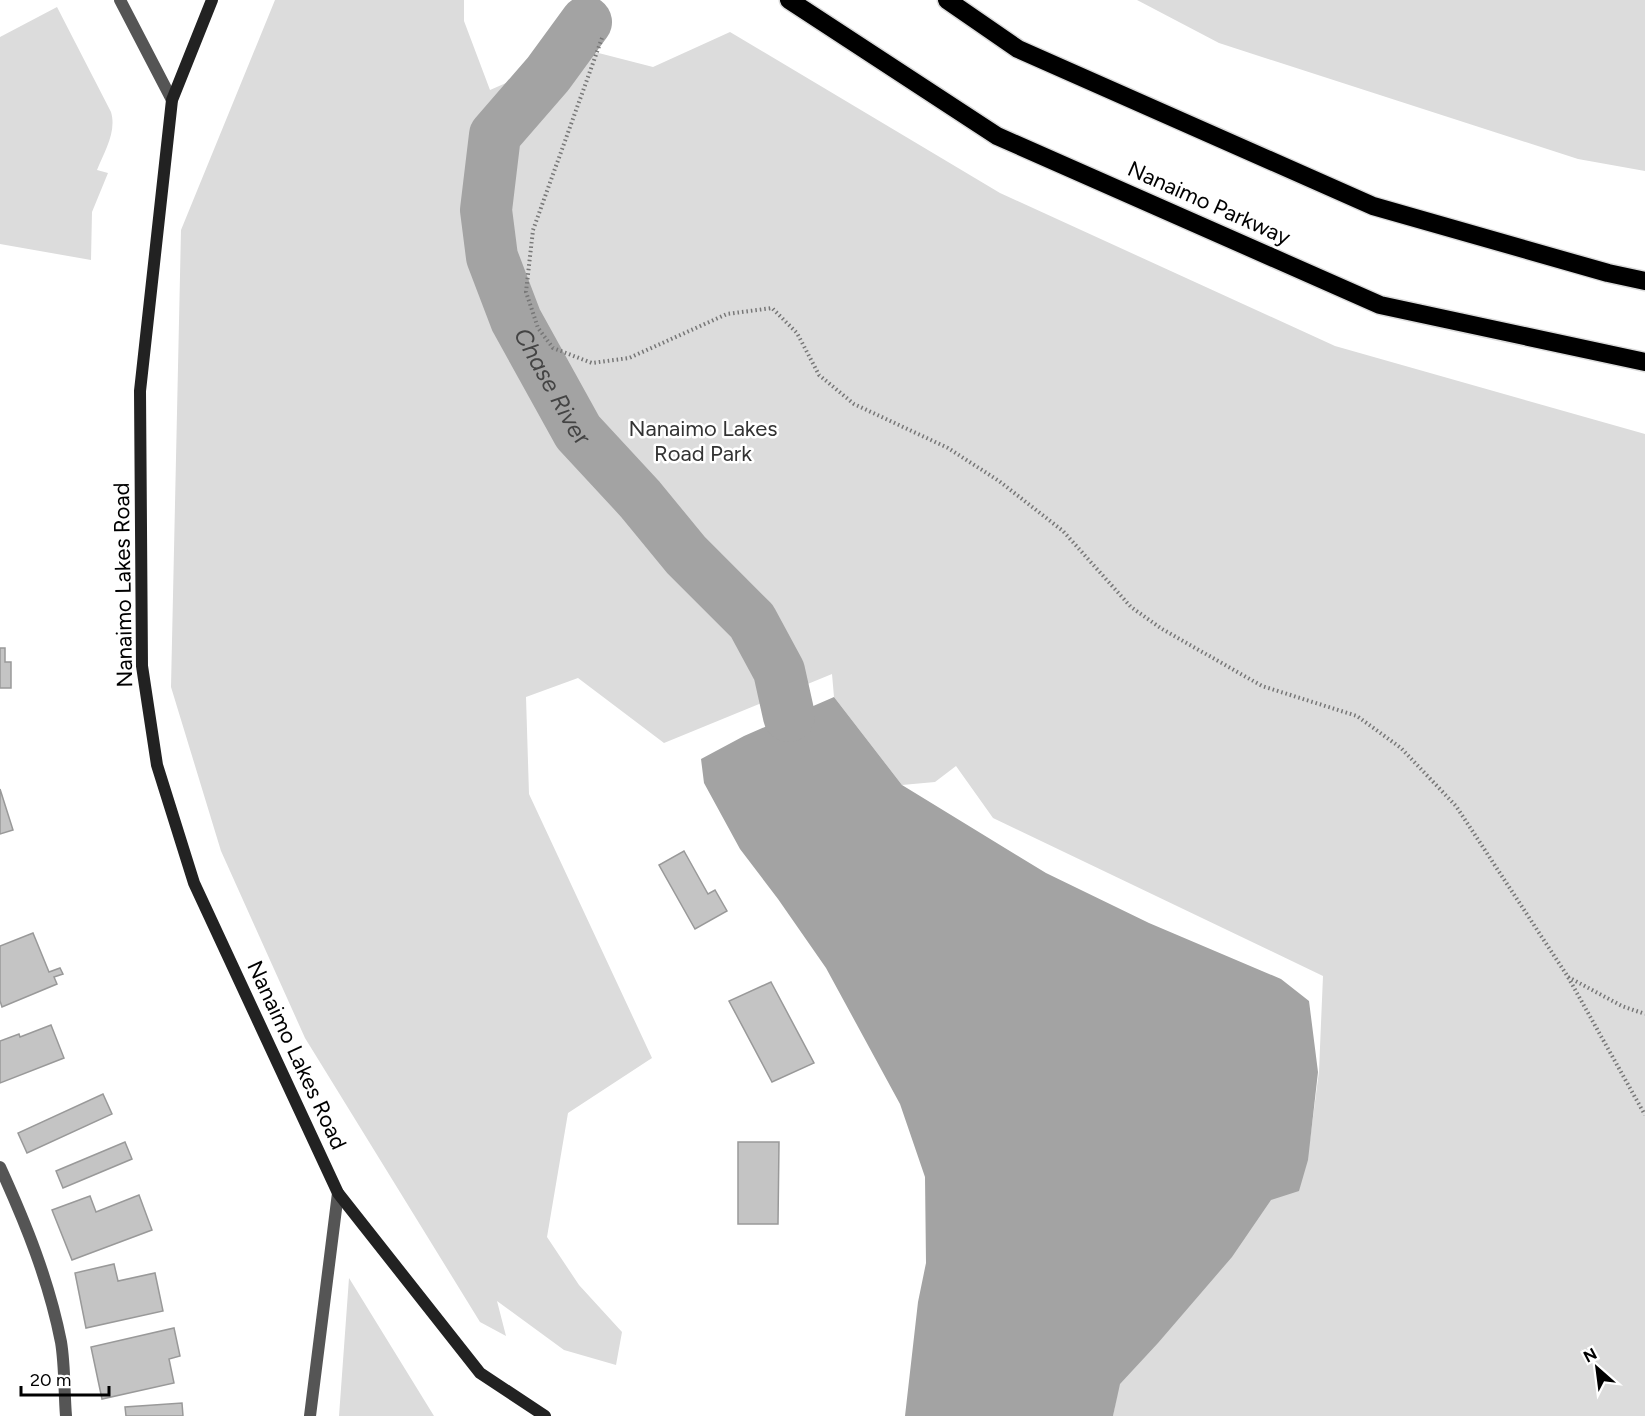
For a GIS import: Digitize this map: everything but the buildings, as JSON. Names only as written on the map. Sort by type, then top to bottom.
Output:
[{"type":"highway","name":"Nanaimo Parkway","points":[[789,0],[997,136],[1380,304],[1645,362]]},
{"type":"highway","points":[[946,0],[1018,49],[1373,206],[1608,273],[1645,281]]},
{"type":"street","points":[[120,0],[172,100]]},
{"type":"street","name":"Nanaimo Lakes Road","points":[[212,0],[172,100],[140,391],[142,666],[157,765],[194,883],[338,1193],[480,1373],[546,1416]]},
{"type":"street","points":[[0,1167],[42,1269],[61,1344],[66,1416]]},
{"type":"street","points":[[310,1416],[338,1193]]},
{"type":"path","points":[[602,38],[533,230],[526,292],[538,328],[553,348],[592,363],[629,358],[727,314],[772,308],[796,333],[819,375],[854,404],[948,448],[999,481],[1063,531],[1131,607],[1162,629],[1262,686],[1358,716],[1401,748],[1456,806],[1568,977],[1645,1115]]},
{"type":"path","points":[[1568,977],[1622,1006],[1645,1014]]},
{"type":"green space","name":"Nanaimo Lakes Road Park","points":[[275,0],[464,0],[464,21],[490,90],[583,49],[653,67],[730,32],[1000,193],[1335,346],[1645,434],[1645,1416],[1113,1416],[1119,1384],[1310,1140],[1319,1071],[1323,976],[993,818],[956,766],[935,782],[902,785],[834,697],[832,674],[664,743],[578,678],[526,697],[529,794],[652,1058],[568,1113],[547,1237],[579,1285],[622,1332],[616,1365],[564,1350],[497,1301],[506,1336],[480,1322],[305,1038],[221,851],[171,687],[181,230]]},
{"type":"green space","points":[[1137,0],[1645,0],[1645,171],[1578,159],[1219,43]]},
{"type":"green space","points":[[57,7],[111,112],[112,119],[109,142],[97,170],[108,173],[92,212],[91,260],[0,244],[0,37]]},
{"type":"green space","points":[[349,1278],[434,1416],[339,1416]]},
{"type":"shaded area","points":[[834,697],[902,785],[1046,873],[1149,923],[1281,979],[1309,1001],[1318,1072],[1308,1160],[1299,1191],[1271,1200],[1232,1257],[1120,1384],[1113,1416],[905,1416],[918,1302],[926,1263],[925,1177],[900,1104],[826,968],[740,849],[704,783],[701,759],[744,736]]},
{"type":"waterway","name":"Chase River","points":[[586,22],[548,74],[495,135],[486,210],[492,257],[516,320],[578,432],[640,499],[686,555],[752,621],[779,671],[789,716]]}]
